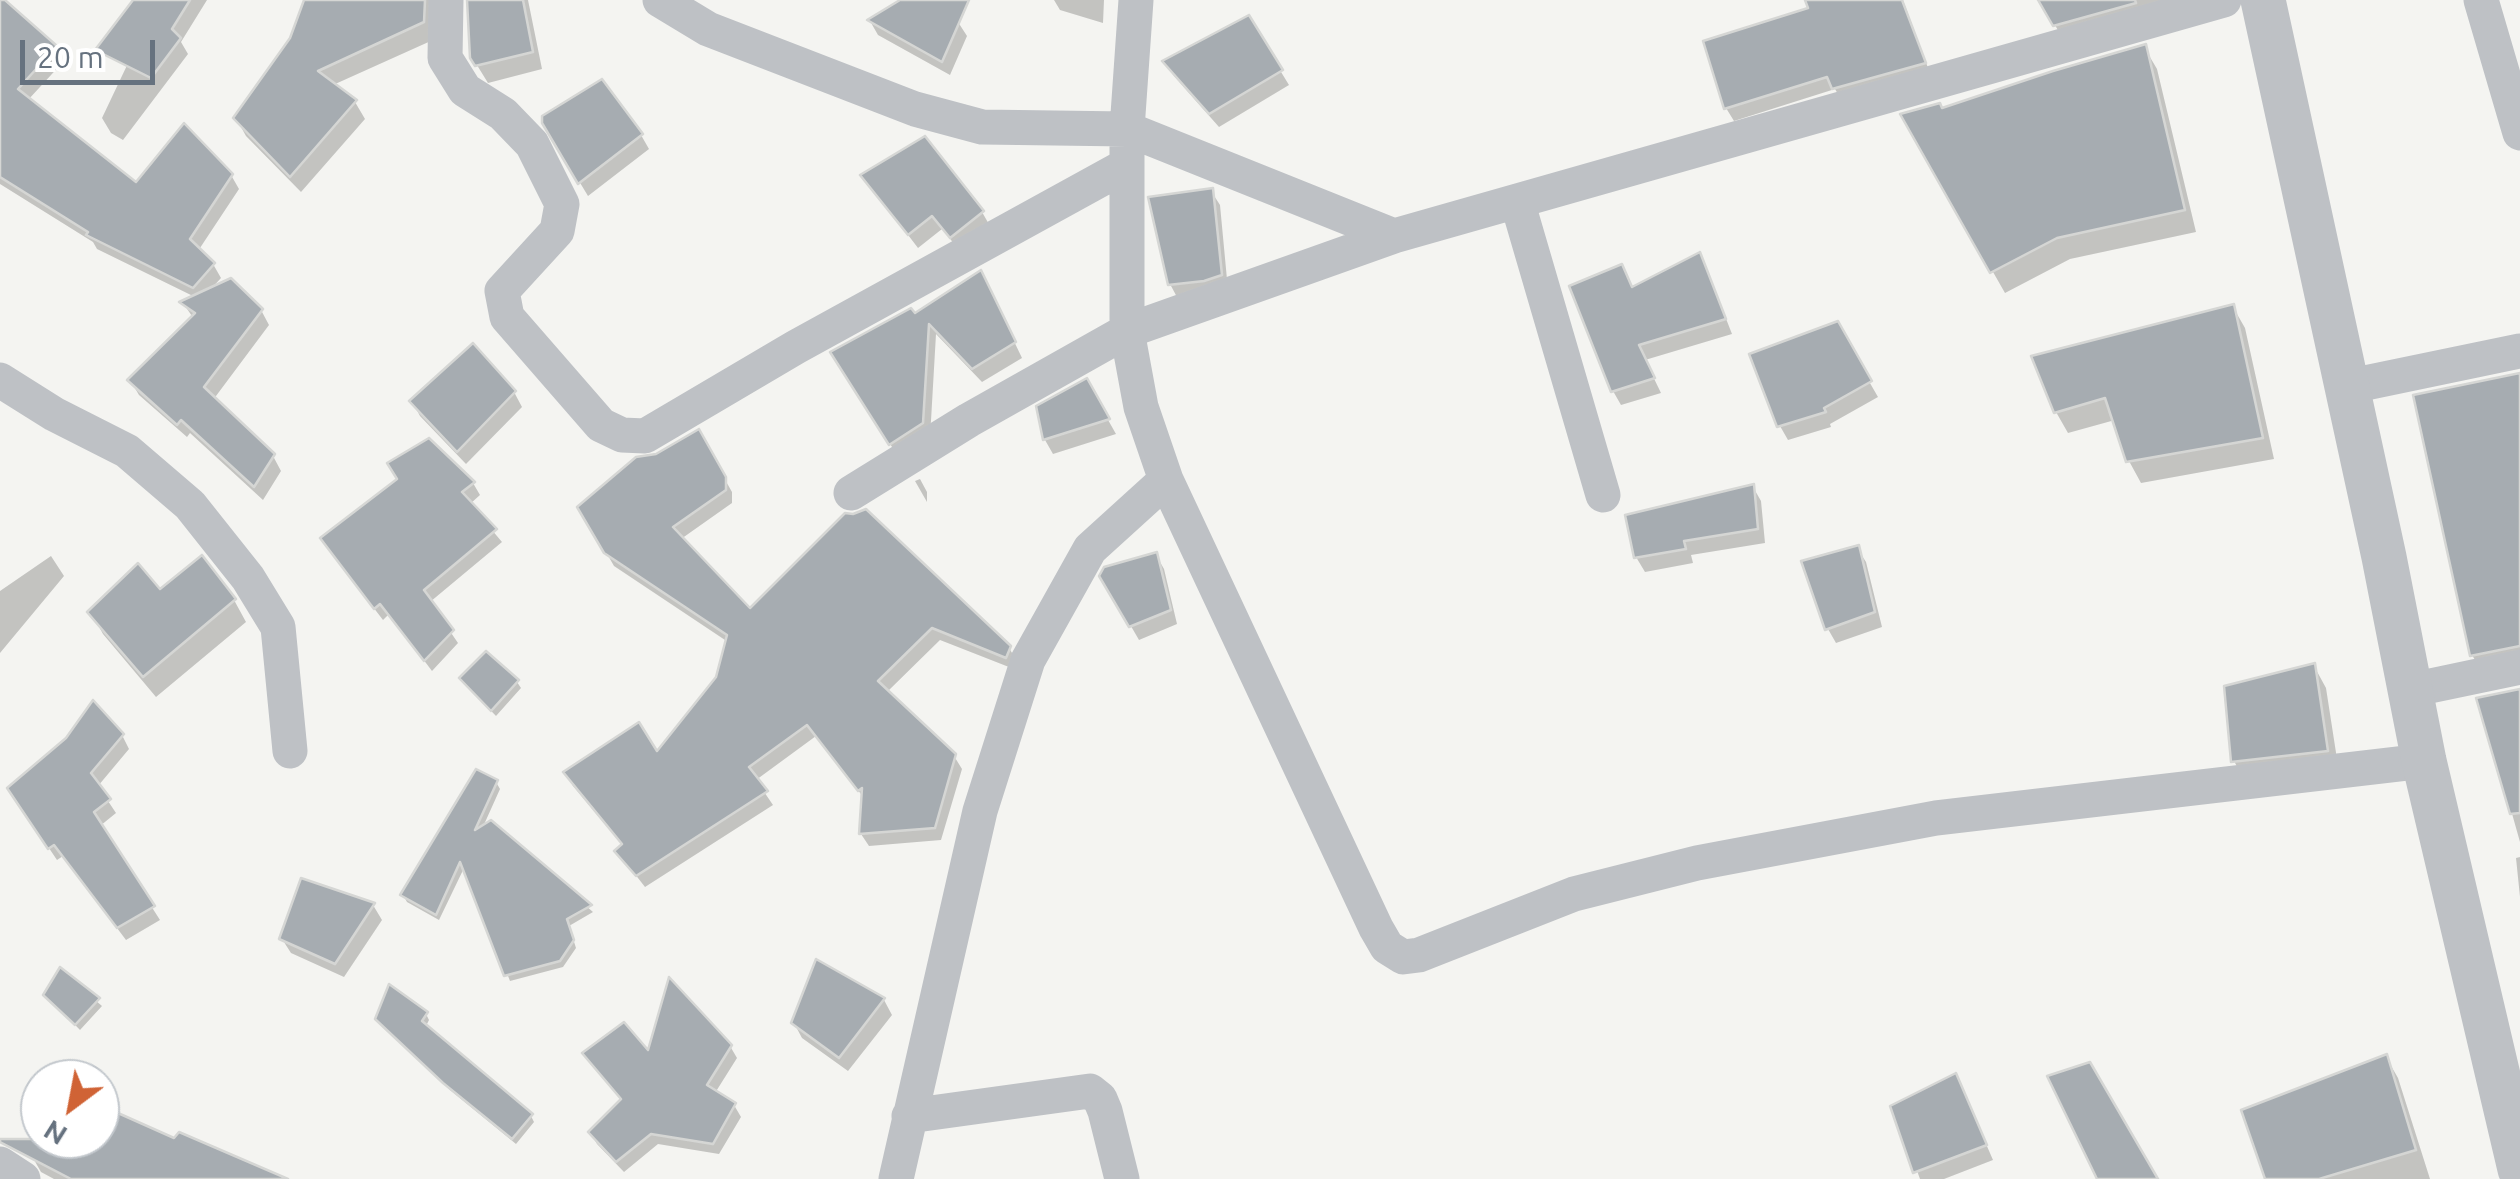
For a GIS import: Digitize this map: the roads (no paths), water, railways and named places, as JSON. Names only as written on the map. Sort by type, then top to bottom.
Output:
[{"type":"street","points":[[446,0],[445,58],[465,90],[503,114],[532,144],[562,204],[557,231],[502,292],[507,317],[601,425],[622,436],[645,436],[796,347],[1126,165]]},
{"type":"street","points":[[660,0],[741,43],[915,109],[982,127],[1127,129],[1394,236]]},
{"type":"street","points":[[1136,0],[1126,165],[1127,331],[1142,407],[1166,480],[1376,928],[1388,947],[1402,957],[1419,955],[1574,894],[1716,859],[1936,818],[2424,761]]},
{"type":"street","points":[[852,493],[970,420],[1127,331],[1394,236],[2224,0]]},
{"type":"street","points":[[2263,0],[2424,761],[2520,1169]]},
{"type":"street","points":[[2481,0],[2520,133]]},
{"type":"street","points":[[1516,201],[1604,494]]},
{"type":"street","points":[[2346,388],[2520,351]]},
{"type":"street","points":[[0,380],[54,414],[127,451],[190,505],[248,578],[278,627],[290,752]]},
{"type":"street","points":[[896,1179],[980,810],[1028,660],[1090,549],[1166,480]]},
{"type":"street","points":[[2411,690],[2520,667]]},
{"type":"street","points":[[909,1116],[1090,1091],[1100,1099],[1105,1111],[1122,1179]]},
{"type":"street","points":[[0,1164],[23,1179]]}]
